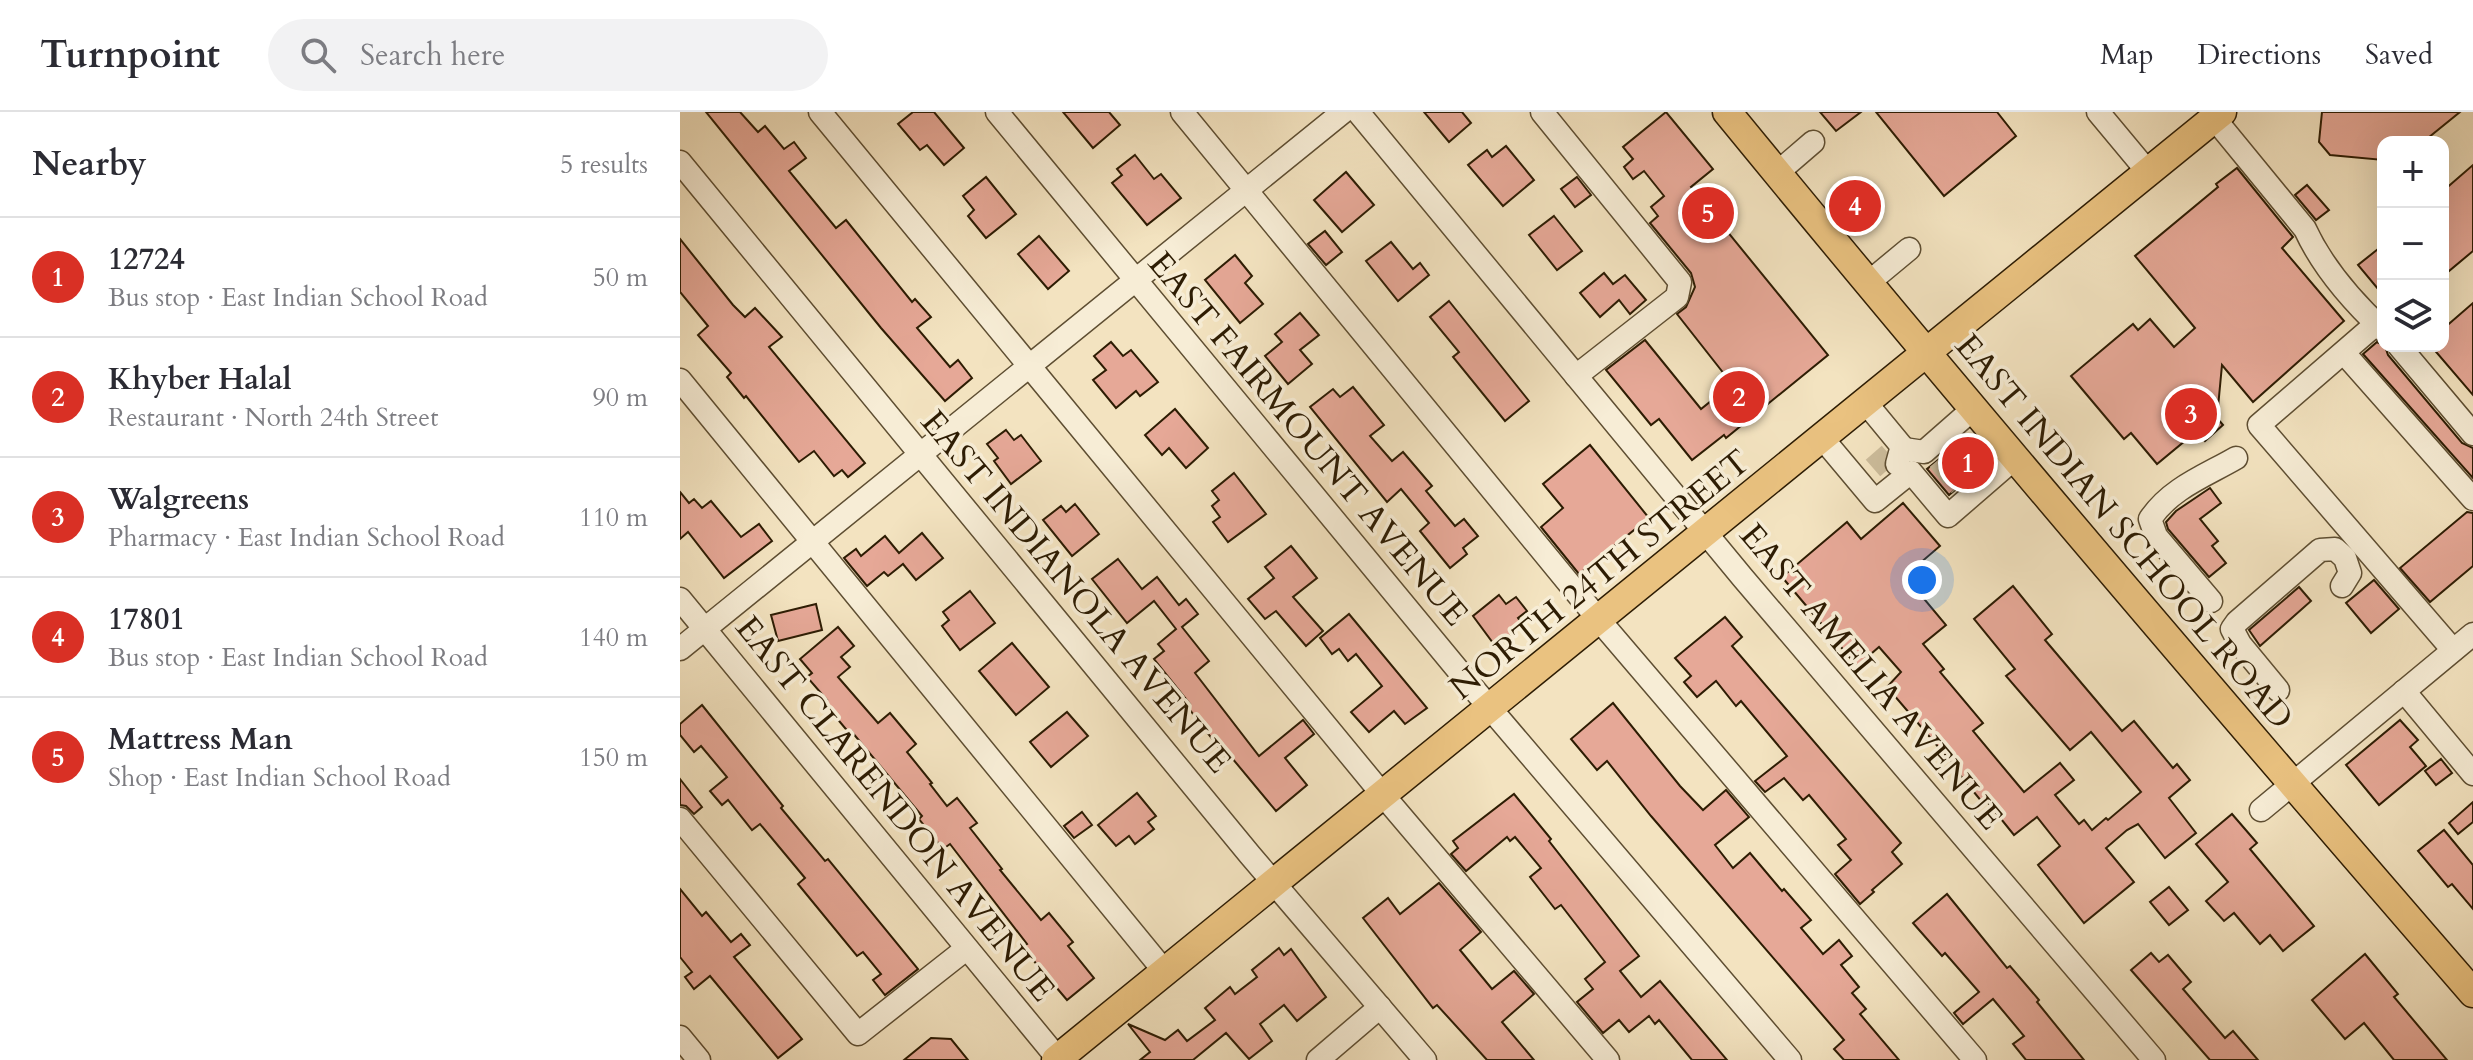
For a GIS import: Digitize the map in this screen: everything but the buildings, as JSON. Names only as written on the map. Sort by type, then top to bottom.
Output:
[{"type":"main road","name":"EAST INDIAN SCHOOL ROAD","points":[[1727,112],[1973,409],[2473,993]]},
{"type":"main road","name":"NORTH 24TH STREET","points":[[1058,1060],[2218,115]]},
{"type":"street","points":[[820,112],[1383,795],[1608,1060]]},
{"type":"street","name":"EAST FAIRMOUNT AVENUE","points":[[997,112],[1490,708],[1790,1060]]},
{"type":"street","points":[[1182,112],[1599,620],[1975,1060]]},
{"type":"street","points":[[680,649],[1343,112]]},
{"type":"street","name":"EAST AMELIA AVENUE","points":[[1358,112],[1707,533],[2154,1060]]},
{"type":"street","points":[[1542,112],[1680,282],[1677,297],[1576,376]]},
{"type":"street","points":[[2098,112],[2148,172]]},
{"type":"street","points":[[2218,115],[2305,229],[2319,256],[2377,324]]},
{"type":"street","points":[[1777,173],[1813,142]]},
{"type":"street","name":"EAST INDIANOLA AVENUE","points":[[680,162],[1275,883],[1425,1060]]},
{"type":"street","points":[[1868,283],[1909,249]]},
{"type":"street","points":[[2377,329],[2259,425],[2453,650]]},
{"type":"street","points":[[2404,352],[2473,434]]},
{"type":"street","points":[[2344,353],[2473,499]]},
{"type":"street","points":[[680,380],[1165,972]]},
{"type":"street","points":[[1866,403],[1897,464]]},
{"type":"street","points":[[1973,409],[1897,464],[1875,501],[1911,472],[1948,516],[1958,493],[2015,458]]},
{"type":"street","points":[[1823,439],[1897,464]]},
{"type":"street","points":[[2211,601],[2156,536],[2150,519],[2157,509],[2192,480],[2236,458]]},
{"type":"street","points":[[2278,690],[2240,644],[2232,629],[2320,550],[2335,549],[2345,558],[2350,573],[2342,586]]},
{"type":"street","name":"EAST CLARENDON AVENUE","points":[[680,599],[1058,1060]]},
{"type":"street","points":[[2261,810],[2473,634]]},
{"type":"street","points":[[2404,691],[2473,774]]},
{"type":"street","points":[[680,819],[858,1034],[966,949]]},
{"type":"street","points":[[1318,1060],[1380,1007]]},
{"type":"street","points":[[680,1037],[699,1060]]},
{"type":"tunnel","points":[[1873,468],[1889,454]]},
{"type":"tunnel","points":[[1938,460],[1960,486]]},
{"type":"place","name":"17801","points":[[1855,206]]},
{"type":"place","name":"Mattress Man","points":[[1708,213]]},
{"type":"place","name":"Khyber Halal","points":[[1739,397]]},
{"type":"place","name":"Walgreens","points":[[2191,414]]},
{"type":"place","name":"12724","points":[[1968,463]]}]
